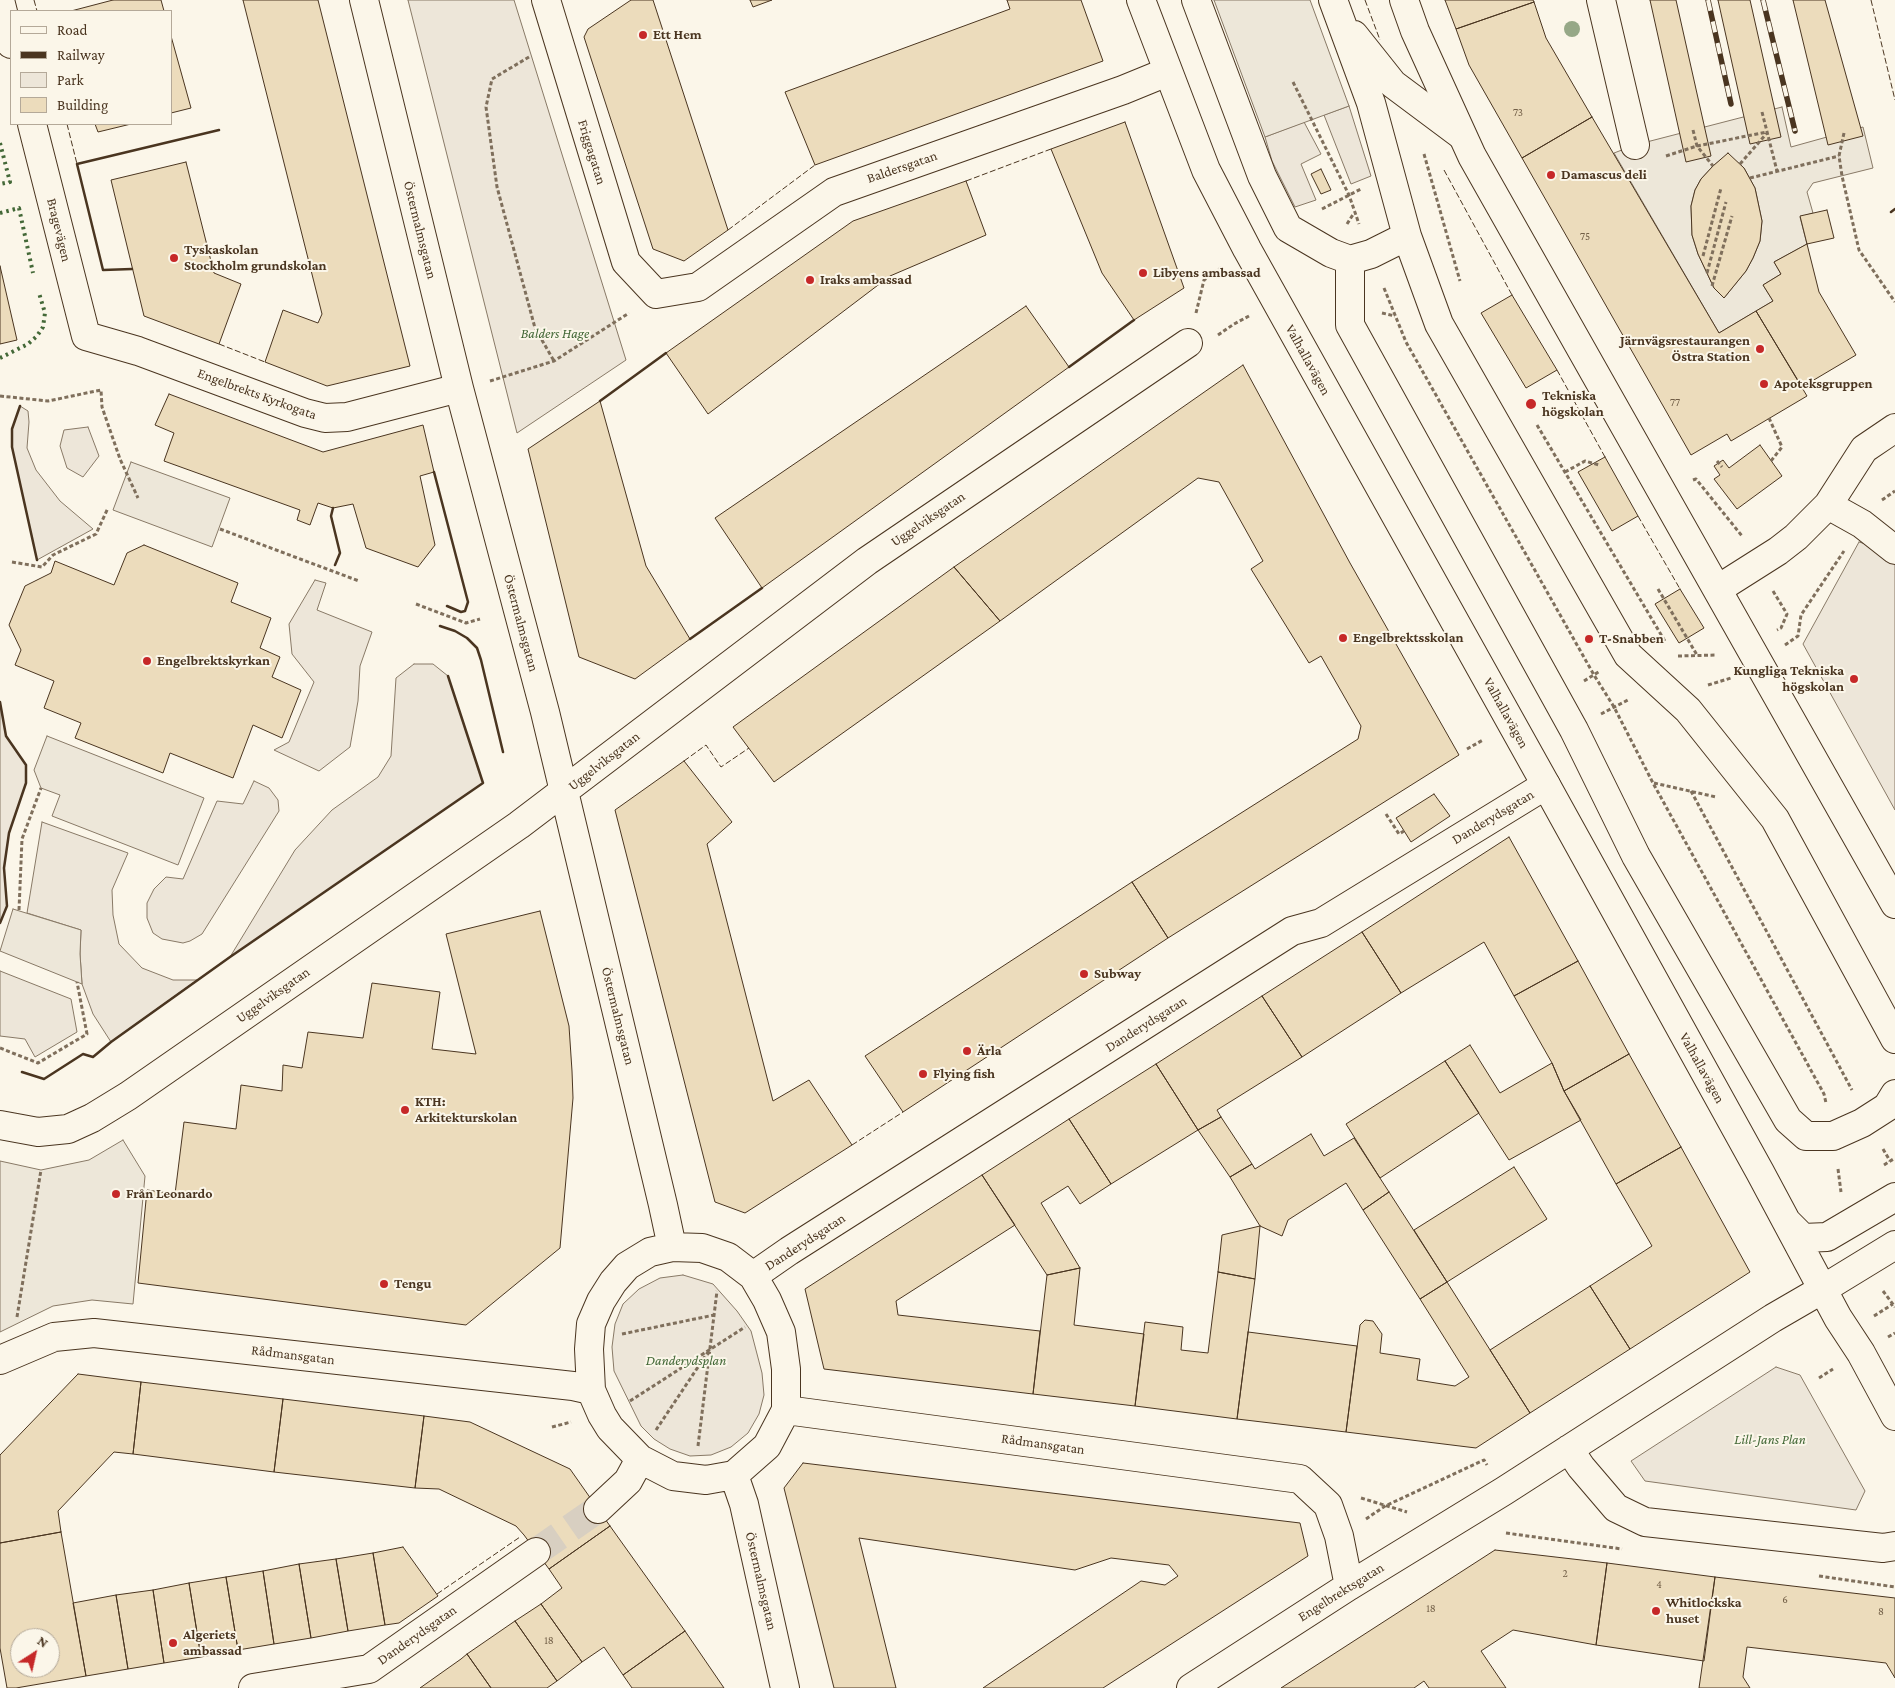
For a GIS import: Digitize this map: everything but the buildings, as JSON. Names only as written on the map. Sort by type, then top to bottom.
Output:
[{"type":"street","points":[[0,0],[10,40]]},
{"type":"street","name":"Östermalmsgatan","points":[[364,0],[459,388],[545,712],[672,1247]]},
{"type":"street","name":"Friggagatan","points":[[546,0],[626,262],[656,294]]},
{"type":"street","name":"Valhallavägen","points":[[1141,0],[1206,170],[1247,249],[1895,1416]]},
{"type":"street","points":[[1196,0],[1262,176],[1288,228],[1331,253],[1361,257],[1407,236]]},
{"type":"street","points":[[1404,0],[1415,31],[1460,134],[1895,904]]},
{"type":"street","points":[[1601,0],[1635,145]]},
{"type":"street","points":[[1336,8],[1393,84],[1460,134]]},
{"type":"street","points":[[1336,8],[1371,103],[1407,236],[1439,324],[1628,655],[1658,685],[1688,710],[1775,819],[1895,1039]]},
{"type":"street","name":"Baldersgatan","points":[[656,294],[698,287],[834,192],[1123,90],[1167,72]]},
{"type":"street","name":"Bragevägen","points":[[32,125],[86,336]]},
{"type":"street","points":[[1361,257],[1350,325],[1574,730],[1636,856],[1788,1120],[1806,1136],[1833,1136],[1868,1120],[1887,1107],[1895,1094]]},
{"type":"street","name":"Engelbrekts Kyrkogata","points":[[86,336],[138,351],[305,413],[325,418],[346,417],[459,388]]},
{"type":"street","name":"Uggelviksgatan","points":[[0,1125],[38,1132],[68,1129],[92,1118],[136,1090],[564,792],[608,756],[867,561],[1188,343]]},
{"type":"street","points":[[1718,589],[1778,551],[1796,537],[1828,504],[1864,449],[1895,428]]},
{"type":"street","points":[[1828,504],[1862,524],[1895,550]]},
{"type":"street","name":"Danderydsgatan","points":[[753,1276],[805,1240],[1292,930],[1321,922],[1546,785]]},
{"type":"street","points":[[1787,1222],[1803,1238],[1827,1237],[1895,1198]]},
{"type":"street","points":[[1895,1245],[1773,1318],[1568,1448],[1581,1468],[1616,1508],[1645,1522],[1883,1548],[1895,1546]]},
{"type":"street","points":[[672,1247],[702,1248],[728,1258],[753,1276],[767,1300],[781,1332],[786,1369],[786,1410],[767,1446],[734,1475],[706,1480],[673,1476],[646,1448],[610,1428],[602,1415],[591,1390],[589,1348],[591,1324],[601,1301],[613,1282],[627,1266],[650,1252],[672,1247]]},
{"type":"street","name":"Rådmansgatan","points":[[0,1360],[54,1337],[94,1332],[574,1386],[591,1390]]},
{"type":"street","name":"Rådmansgatan","points":[[786,1410],[1300,1479],[1328,1505],[1339,1536],[1349,1586]]},
{"type":"street","points":[[598,1510],[628,1481],[646,1448]]},
{"type":"street","name":"Engelbrektsgatan","points":[[1191,1688],[1568,1448]]},
{"type":"street","name":"Östermalmsgatan","points":[[734,1475],[744,1504],[785,1688]]},
{"type":"street","name":"Danderydsgatan","points":[[253,1688],[370,1669],[536,1552]]},
{"type":"path","points":[[554,362],[535,328],[499,197],[486,107],[492,79],[557,40]]},
{"type":"path","points":[[1293,82],[1349,195],[1361,257],[1406,342],[1614,707],[1824,1094],[1833,1136],[1841,1190],[1842,1229]]},
{"type":"path","points":[[1762,112],[1778,171]]},
{"type":"path","points":[[1693,130],[1697,146],[1713,166]]},
{"type":"path","points":[[1635,145],[1647,162],[1697,146],[1767,132]]},
{"type":"path","points":[[1740,164],[1767,132]]},
{"type":"path","points":[[1844,133],[1839,156],[1859,250],[1895,302]]},
{"type":"path","points":[[1288,228],[1460,134]]},
{"type":"path","points":[[1424,154],[1462,288]]},
{"type":"path","points":[[1750,178],[1839,156]]},
{"type":"path","points":[[1703,256],[1721,188]]},
{"type":"path","points":[[1707,273],[1726,202]]},
{"type":"path","points":[[1712,286],[1732,216]]},
{"type":"path","points":[[1204,280],[1247,249]]},
{"type":"path","points":[[499,379],[554,362],[613,325]]},
{"type":"path","points":[[0,396],[48,401],[101,390],[102,407],[120,459],[138,498]]},
{"type":"path","points":[[1769,418],[1782,447],[1772,461]]},
{"type":"path","points":[[1536,423],[1642,600],[1661,636]]},
{"type":"path","points":[[1565,472],[1585,461],[1599,465]]},
{"type":"path","points":[[1717,461],[1722,467]]},
{"type":"path","points":[[1696,479],[1738,529]]},
{"type":"path","points":[[1788,643],[1798,636],[1801,614],[1862,524],[1883,498],[1895,491]]},
{"type":"path","points":[[12,562],[42,567],[53,555],[96,534],[108,508]]},
{"type":"path","points":[[220,529],[358,581]]},
{"type":"path","points":[[1658,589],[1698,655]]},
{"type":"path","points":[[416,604],[466,623],[480,619]]},
{"type":"path","points":[[1653,782],[1719,798]]},
{"type":"path","points":[[19,910],[22,839],[41,788]]},
{"type":"path","points":[[1691,791],[1890,1161]]},
{"type":"path","points":[[1386,814],[1399,834],[1404,831]]},
{"type":"path","points":[[0,1048],[38,1063],[86,1034],[77,982]]},
{"type":"path","points":[[17,1318],[41,1170]]},
{"type":"path","points":[[1864,1264],[1895,1307]]},
{"type":"path","points":[[697,1456],[717,1289]]},
{"type":"path","points":[[614,1336],[714,1315]]},
{"type":"path","points":[[628,1402],[748,1326]]},
{"type":"path","points":[[646,1448],[710,1349]]},
{"type":"path","points":[[1362,1521],[1385,1506],[1484,1460]]},
{"type":"path","points":[[1357,1497],[1409,1513],[1414,1511]]},
{"type":"green space","name":"Balders Hage","points":[[408,0],[514,0],[626,360],[517,433]]},
{"type":"green space","points":[[1349,106],[1371,176],[1351,184],[1324,115]]},
{"type":"green space","points":[[1304,122],[1321,154],[1301,164],[1316,200],[1295,207],[1272,161],[1265,137]]},
{"type":"green space","points":[[20,406],[28,411],[27,448],[36,470],[60,501],[93,529],[37,560],[12,447],[12,429]]},
{"type":"green space","points":[[88,427],[99,456],[83,477],[67,468],[60,446],[64,430]]},
{"type":"green space","points":[[1859,542],[1889,551],[1895,563],[1895,810],[1803,644]]},
{"type":"green space","points":[[315,580],[326,583],[317,610],[372,632],[360,666],[358,701],[350,747],[319,771],[274,750],[289,742],[314,682],[292,654],[289,624]]},
{"type":"green space","points":[[414,664],[433,664],[448,676],[483,783],[230,957],[295,850],[332,810],[378,777],[391,756],[396,678]]},
{"type":"green space","points":[[0,702],[6,736],[26,765],[26,783],[9,833],[4,868],[7,906],[0,923]]},
{"type":"green space","points":[[254,781],[269,788],[278,800],[279,811],[202,934],[183,943],[162,939],[153,933],[147,918],[147,903],[154,889],[166,877],[183,879],[217,801],[243,804]]},
{"type":"green space","points":[[42,822],[128,853],[112,890],[113,915],[119,944],[142,968],[173,980],[197,980],[111,1042],[93,1014],[82,984],[81,930],[27,913]]},
{"type":"green space","points":[[0,971],[71,999],[77,1032],[35,1057],[25,1039],[0,1036]]},
{"type":"green space","name":"Danderydsplan","points":[[683,1275],[713,1284],[737,1311],[751,1331],[762,1373],[764,1395],[759,1414],[748,1433],[731,1447],[711,1455],[690,1456],[670,1449],[654,1439],[641,1426],[614,1371],[612,1347],[615,1324],[623,1304],[639,1289],[660,1278]]},
{"type":"green space","name":"Lill-Jans Plan","points":[[1776,1367],[1800,1375],[1865,1491],[1856,1510],[1645,1481],[1631,1461]]},
{"type":"shaded area","points":[[1214,0],[1310,0],[1349,106],[1265,137]]},
{"type":"shaded area","points":[[1782,107],[1791,147],[1863,127],[1873,168],[1813,183],[1807,192],[1813,213],[1800,217],[1807,244],[1774,262],[1781,274],[1763,285],[1773,301],[1719,333],[1614,153],[1635,145]],"holes":[[[1728,154],[1744,168],[1755,188],[1762,221],[1760,241],[1746,271],[1724,298],[1714,288],[1698,254],[1692,235],[1691,206],[1695,190],[1701,179]]]},
{"type":"shaded area","points":[[131,462],[230,498],[212,547],[113,510]]},
{"type":"shaded area","points":[[47,736],[204,798],[178,865],[52,816],[60,795],[41,788],[34,770]]},
{"type":"shaded area","points":[[13,909],[81,930],[82,984],[0,951]]},
{"type":"shaded area","points":[[123,1140],[145,1176],[133,1304],[92,1300],[53,1306],[0,1332],[0,1161],[41,1170],[89,1160]]},
{"type":"tunnel","points":[[536,1552],[598,1509]]},
{"type":"railway","points":[[1708,0],[1731,104]]},
{"type":"railway","points":[[1763,0],[1795,131]]},
{"type":"hedge","points":[[0,143],[10,182],[0,184]]},
{"type":"hedge","points":[[0,213],[19,208],[33,273]]},
{"type":"hedge","points":[[0,358],[28,344],[43,327],[45,313],[39,293]]},
{"type":"fence","points":[[34,0],[37,10]]},
{"type":"fence","points":[[1365,0],[1380,40]]},
{"type":"fence","points":[[1871,0],[1895,100]]},
{"type":"fence","points":[[67,125],[77,164]]},
{"type":"fence","points":[[966,181],[1051,149]]},
{"type":"fence","points":[[728,230],[815,165]]},
{"type":"fence","points":[[1444,170],[1512,295]]},
{"type":"fence","points":[[219,344],[265,362]]},
{"type":"fence","points":[[1557,370],[1605,457]]},
{"type":"fence","points":[[1638,516],[1680,589]]},
{"type":"fence","points":[[684,761],[706,745],[721,767],[749,748]]},
{"type":"fence","points":[[852,1145],[903,1112]]},
{"type":"fence","points":[[437,1594],[520,1537]]},
{"type":"wall","points":[[132,269],[103,270],[77,164],[219,130]]},
{"type":"wall","points":[[1891,212],[1895,209]]},
{"type":"wall","points":[[1069,367],[1134,320]]},
{"type":"wall","points":[[600,401],[666,353]]},
{"type":"wall","points":[[20,406],[12,429],[12,447],[37,560]]},
{"type":"wall","points":[[434,472],[468,602],[465,611],[461,612],[447,606]]},
{"type":"wall","points":[[333,508],[331,516],[340,553],[335,565]]},
{"type":"wall","points":[[690,639],[762,588]]},
{"type":"wall","points":[[440,626],[455,631],[467,638],[477,648],[503,752]]},
{"type":"wall","points":[[22,1072],[44,1079],[83,1054],[93,1057],[111,1042],[230,957],[483,783],[448,676]]},
{"type":"wall","points":[[0,702],[6,736],[26,765],[26,783],[9,833],[4,868],[7,906],[0,923]]},
{"type":"place","name":"Ett Hem","points":[[643,35]]},
{"type":"place","name":"Damascus deli","points":[[1551,175]]},
{"type":"place","name":"Tyskaskolan Stockholm grundskolan","points":[[174,258]]},
{"type":"place","name":"Libyens ambassad","points":[[1143,273]]},
{"type":"place","name":"Iraks ambassad","points":[[810,280]]},
{"type":"place","name":"Järnvägsrestaurangen Östra Station","points":[[1760,349]]},
{"type":"place","name":"Apoteksgruppen","points":[[1764,384]]},
{"type":"place","name":"Tekniska högskolan","points":[[1531,404]]},
{"type":"place","name":"Engelbrektsskolan","points":[[1343,638]]},
{"type":"place","name":"T-Snabben","points":[[1589,639]]},
{"type":"place","name":"Engelbrektskyrkan","points":[[147,661]]},
{"type":"place","name":"Kungliga Tekniska högskolan","points":[[1854,679]]},
{"type":"place","name":"Subway","points":[[1084,974]]},
{"type":"place","name":"Ärla","points":[[967,1051]]},
{"type":"place","name":"Flying fish","points":[[923,1074]]},
{"type":"place","name":"KTH: Arkitekturskolan","points":[[405,1110]]},
{"type":"place","name":"Från Leonardo","points":[[116,1194]]},
{"type":"place","name":"Tengu","points":[[384,1284]]},
{"type":"place","name":"Whitlockska huset","points":[[1656,1611]]},
{"type":"place","name":"Algeriets ambassad","points":[[173,1643]]}]
